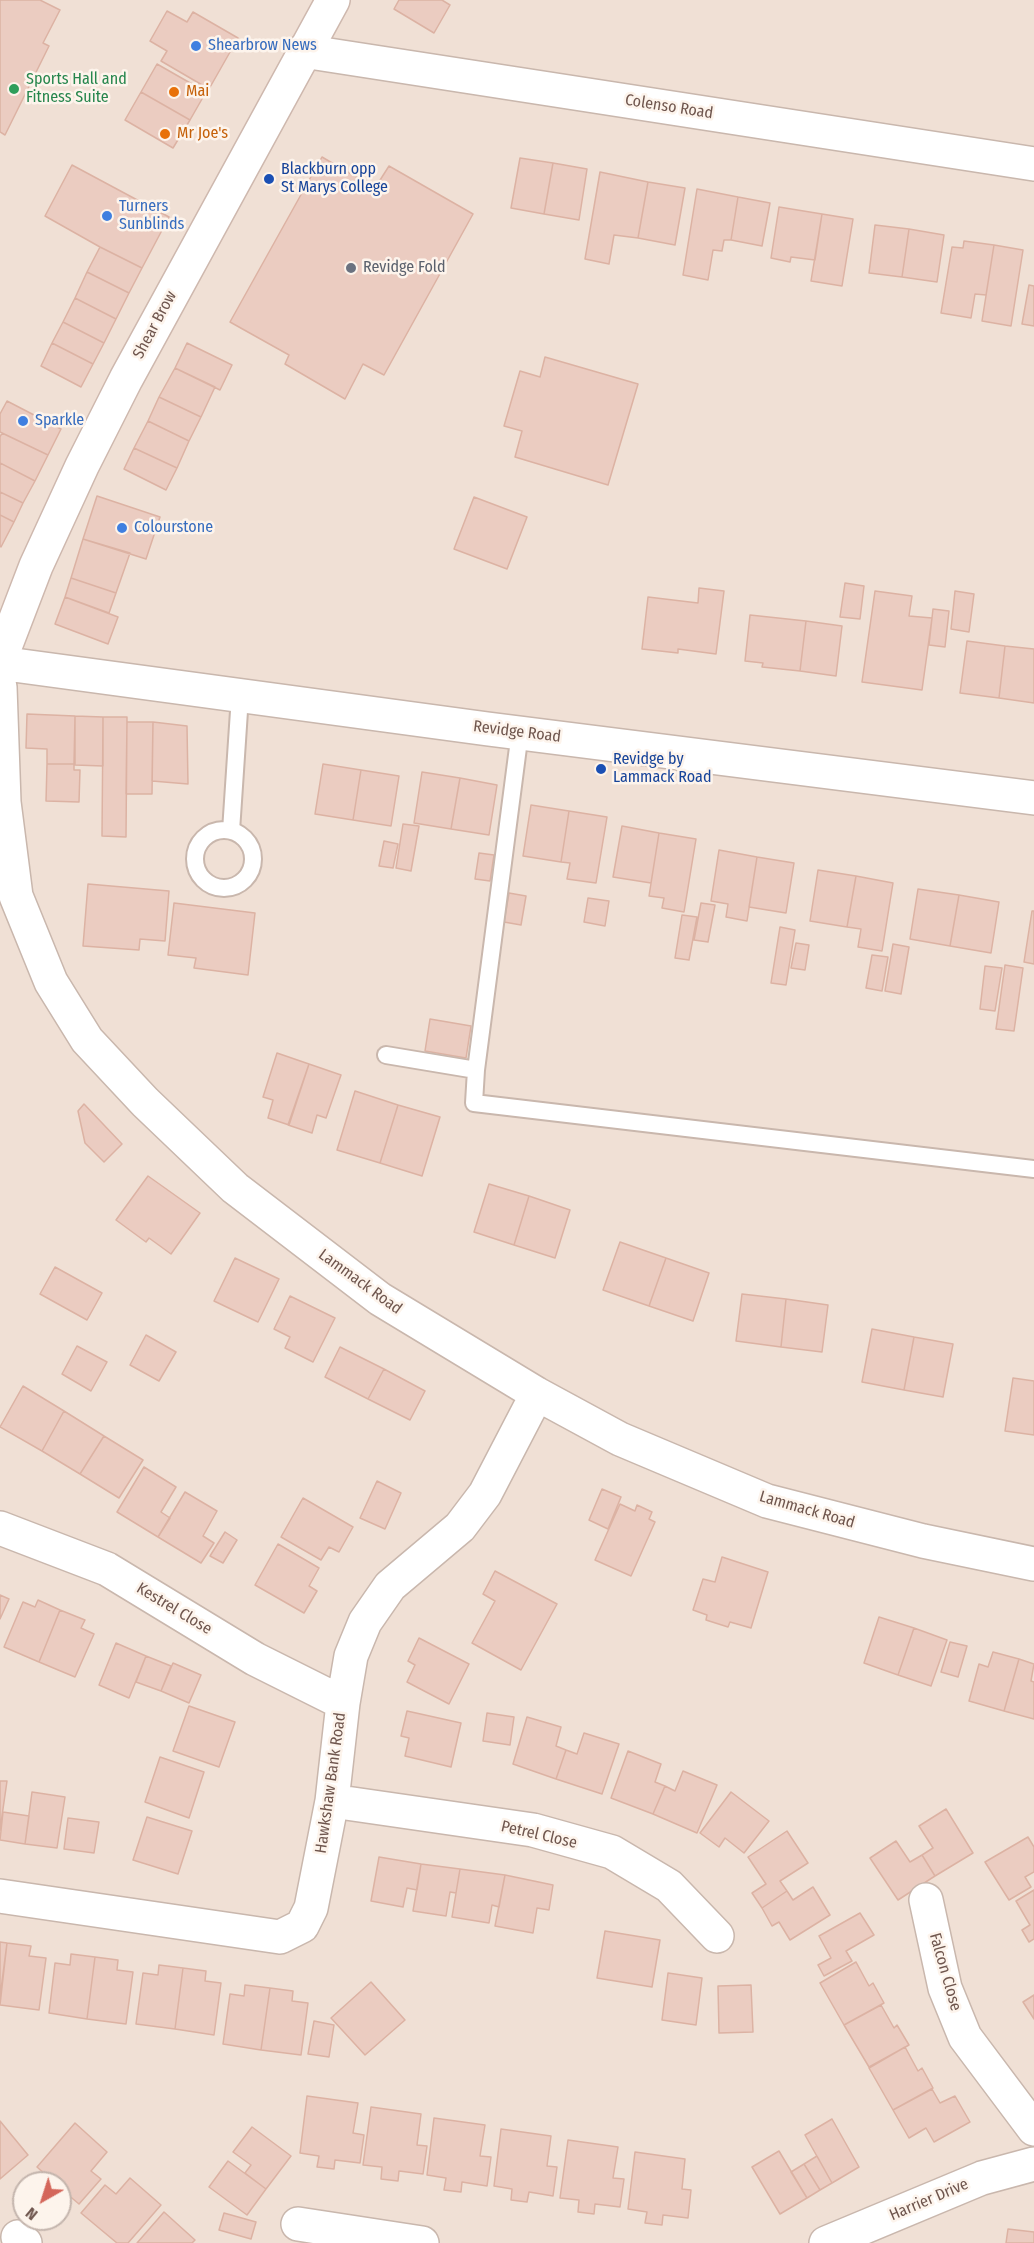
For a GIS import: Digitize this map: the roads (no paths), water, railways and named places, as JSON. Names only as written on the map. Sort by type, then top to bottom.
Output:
[{"type":"street","name":"Shear Brow","points":[[0,662],[36,566],[82,466],[126,379],[303,51],[327,1]]},
{"type":"street","name":"Colenso Road","points":[[303,51],[1034,164]]},
{"type":"street","name":"Revidge Road","points":[[0,662],[240,696],[1034,798]]},
{"type":"street","name":"Lammack Road","points":[[0,687],[4,802],[16,896],[51,982],[87,1040],[145,1102],[235,1188],[380,1299],[537,1394],[620,1439],[767,1501],[923,1541],[1034,1564]]},
{"type":"street","name":"Hawkshaw Bank Road","points":[[0,1896],[280,1937],[302,1926],[311,1908],[332,1801],[343,1703],[351,1656],[365,1622],[390,1586],[460,1527],[485,1494],[537,1394]]},
{"type":"street","name":"Kestrel Close","points":[[0,1528],[107,1569],[255,1659],[343,1703]]},
{"type":"street","name":"Petrel Close","points":[[332,1801],[533,1830],[612,1852],[669,1886],[717,1936]]},
{"type":"street","name":"Falcon Close","points":[[926,1899],[945,1988],[965,2037],[1034,2129]]},
{"type":"street","name":"Harrier Drive","points":[[826,2243],[982,2178],[1034,2164]]},
{"type":"street","points":[[298,2223],[363,2239],[422,2243]]},
{"type":"lane","points":[[231,831],[240,696]]},
{"type":"lane","points":[[520,732],[476,1070],[474,1103],[1034,1169]]},
{"type":"lane","points":[[386,1055],[476,1070]]},
{"type":"place","name":"Shearbrow News","points":[[196,46]]},
{"type":"place","name":"Sports Hall and Fitness Suite","points":[[14,89]]},
{"type":"place","name":"Mai","points":[[174,92]]},
{"type":"place","name":"Mr Joe's","points":[[165,134]]},
{"type":"place","name":"Blackburn opp St Marys College","points":[[269,179]]},
{"type":"place","name":"Turners Sunblinds","points":[[107,216]]},
{"type":"place","name":"Revidge Fold","points":[[351,268]]},
{"type":"place","name":"Sparkle","points":[[23,421]]},
{"type":"place","name":"Colourstone","points":[[122,528]]},
{"type":"place","name":"Revidge by Lammack Road","points":[[601,769]]}]
